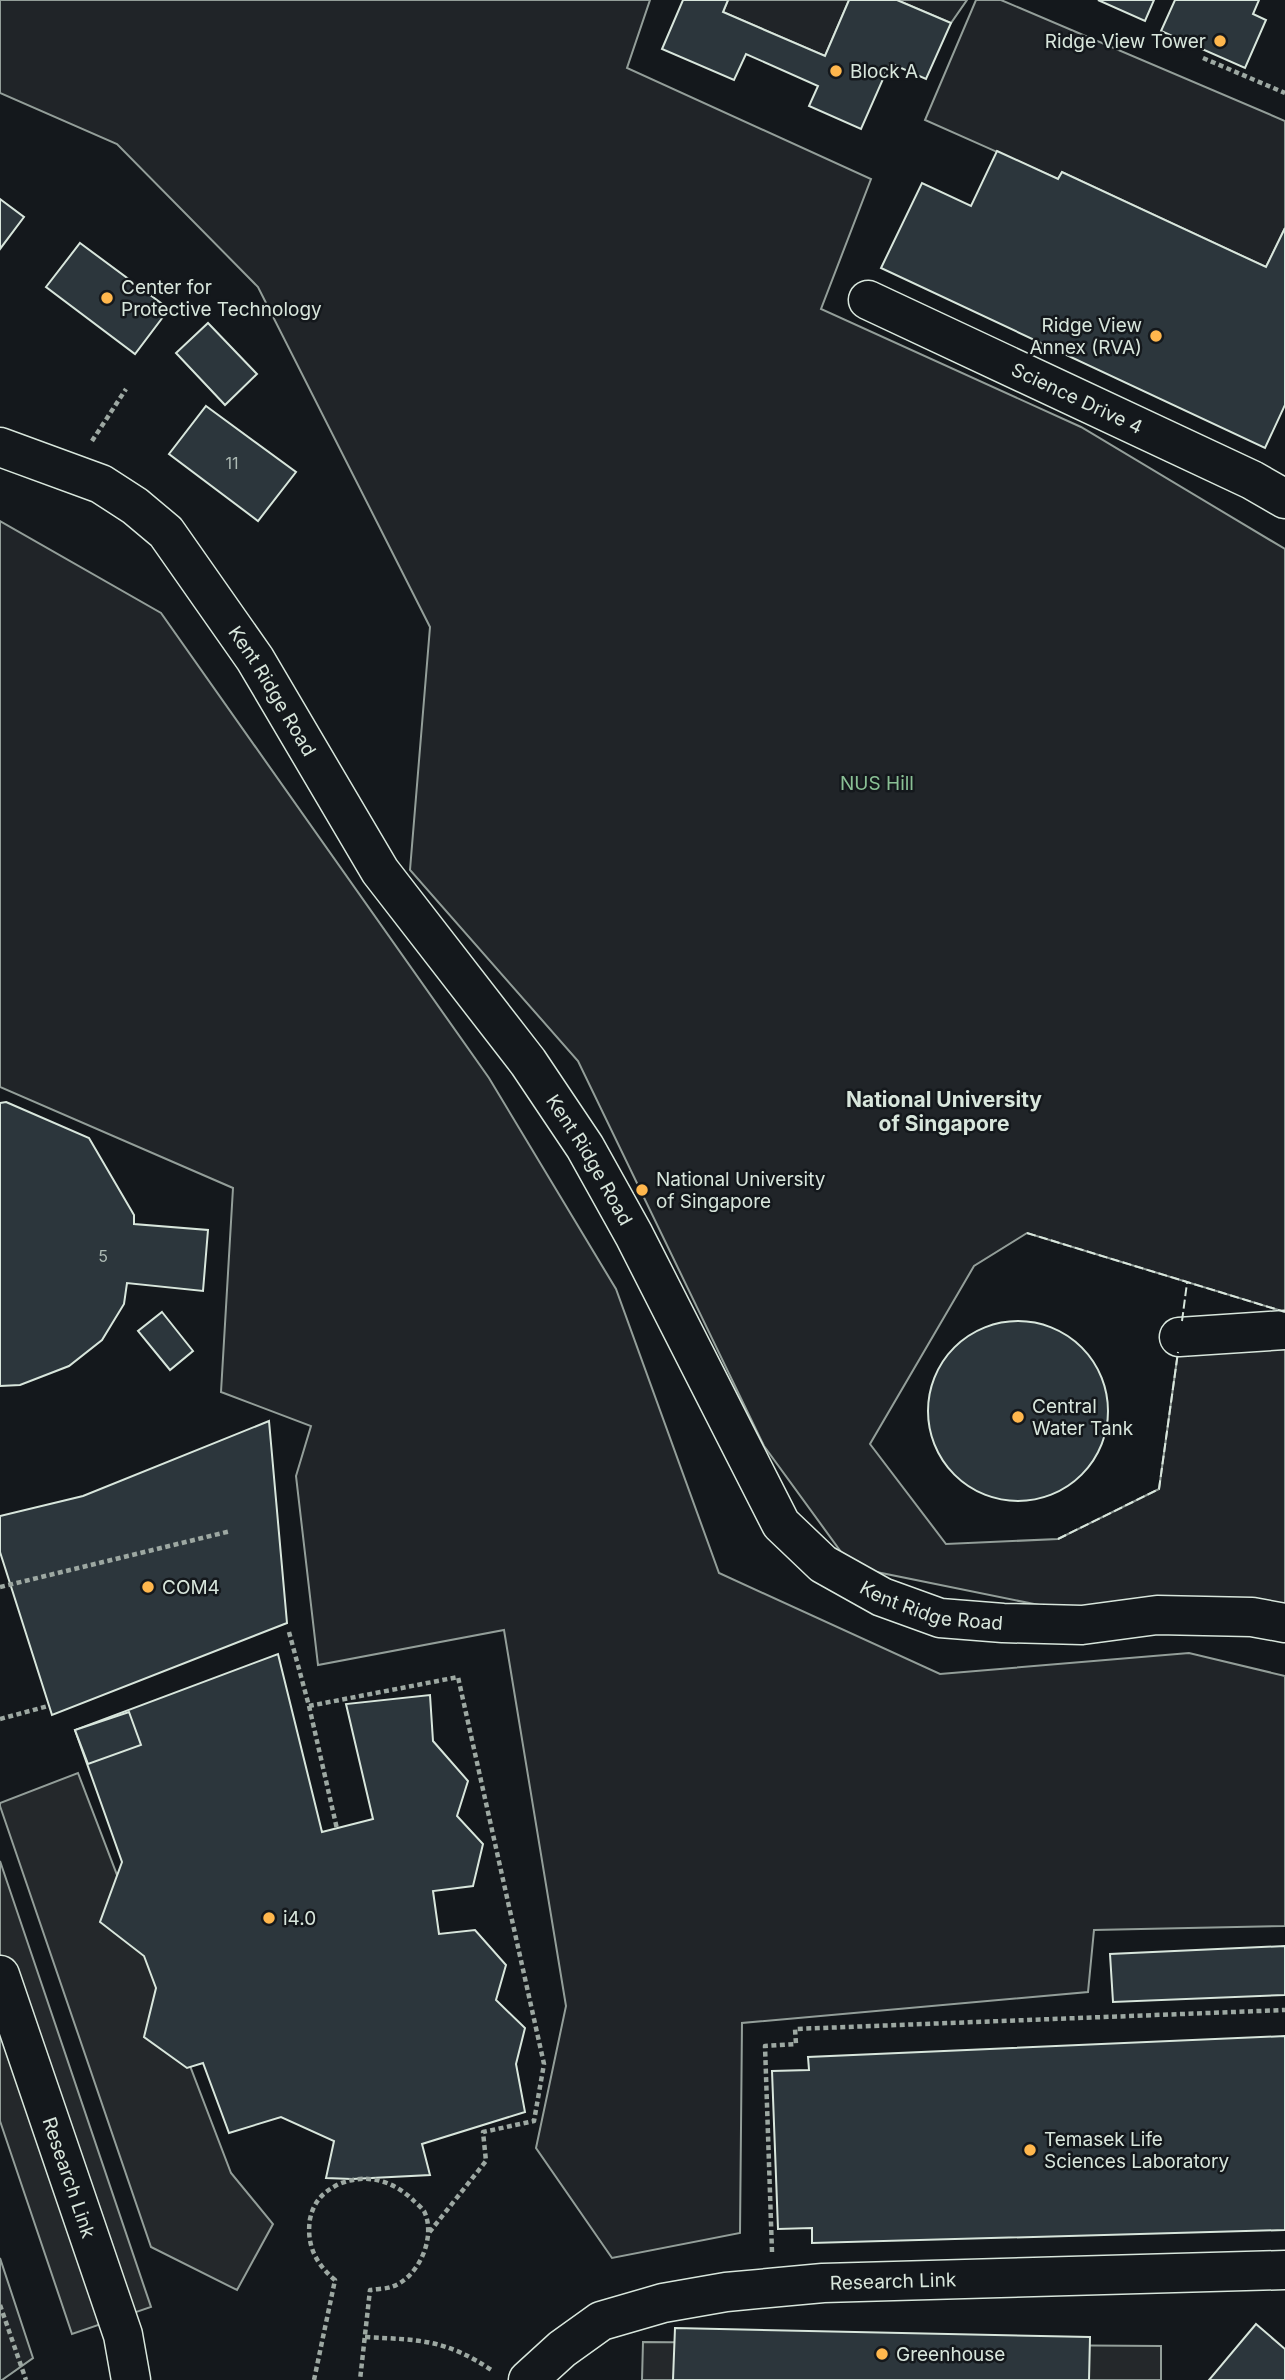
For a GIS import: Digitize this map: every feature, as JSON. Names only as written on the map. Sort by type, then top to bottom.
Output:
[{"type":"street","name":"Science Drive 4","points":[[867,300],[1252,480],[1285,499]]},
{"type":"street","name":"Kent Ridge Road","points":[[0,447],[101,484],[135,506],[166,532],[255,659],[380,871],[528,1062],[585,1147],[634,1234],[781,1524],[823,1563],[882,1597],[940,1618],[1082,1625],[1157,1615],[1252,1617],[1285,1623]]},
{"type":"street","points":[[1180,1337],[1285,1330]]},
{"type":"street","name":"Research Link","points":[[0,1975],[123,2335],[131,2380]]},
{"type":"street","name":"Research Link","points":[[511,2376],[562,2349],[601,2321],[663,2302],[726,2292],[823,2283],[1285,2270]]},
{"type":"path","points":[[1203,58],[1285,93]]},
{"type":"path","points":[[91,442],[126,389]]},
{"type":"path","points":[[0,1587],[231,1531]]},
{"type":"path","points":[[289,1632],[337,1829]]},
{"type":"path","points":[[309,1706],[458,1677],[544,2064],[534,2121],[483,2132],[486,2161],[428,2234]]},
{"type":"path","points":[[0,1719],[48,1706]]},
{"type":"path","points":[[772,2248],[765,2046],[796,2044],[795,2029],[1285,2010]]},
{"type":"path","points":[[314,2380],[335,2280],[322,2268],[312,2250],[308,2232],[312,2211],[325,2191],[352,2179],[371,2178],[390,2182],[424,2211],[428,2234],[424,2256],[411,2275],[392,2287],[370,2290],[360,2380]]},
{"type":"path","points":[[0,2305],[26,2380]]},
{"type":"path","points":[[365,2337],[429,2341],[467,2354],[511,2376]]},
{"type":"green space","name":"NUS Hill","points":[[0,0],[650,0],[627,68],[871,179],[821,309],[1081,427],[1285,549],[1285,1312],[1027,1233],[974,1266],[870,1444],[946,1544],[1058,1539],[1159,1489],[1178,1352],[1285,1349],[1285,1613],[1083,1614],[852,1567],[764,1446],[578,1061],[410,870],[430,627],[258,287],[117,144],[0,93]]},
{"type":"green space","points":[[728,0],[849,0],[825,56],[723,12]]},
{"type":"green space","points":[[897,0],[967,0],[951,23]]},
{"type":"green space","points":[[976,0],[1001,0],[1285,121],[1285,228],[1266,267],[1062,172],[1058,179],[925,120]]},
{"type":"green space","points":[[0,521],[161,613],[489,1078],[616,1289],[719,1573],[940,1674],[1189,1653],[1285,1676],[1285,1926],[1094,1930],[1088,1992],[742,2023],[740,2233],[612,2258],[536,2148],[566,2006],[504,1630],[318,1665],[296,1476],[311,1426],[221,1392],[233,1188],[0,1087]]},
{"type":"green space","points":[[0,2258],[33,2358],[2,2380],[0,2380]]},
{"type":"shaded area","points":[[78,1773],[231,2173],[273,2224],[237,2290],[151,2247],[0,1806],[0,1803]]},
{"type":"shaded area","points":[[0,1861],[151,2307],[72,2334],[0,2121]]},
{"type":"shaded area","name":"Greenhouse","points":[[643,2342],[1161,2346],[1161,2380],[642,2380]]},
{"type":"building","name":"Block A","points":[[683,0],[728,0],[723,12],[825,56],[849,0],[897,0],[951,23],[926,79],[890,63],[861,129],[809,106],[818,86],[746,54],[734,80],[662,49]]},
{"type":"building","name":"Ridge View Tower","points":[[1098,0],[1154,0],[1145,21]]},
{"type":"building","name":"Ridge View Tower","points":[[1175,0],[1259,0],[1253,14],[1266,20],[1245,68],[1161,31]]},
{"type":"building","name":"Ridge View Annex (RVA)","points":[[997,151],[1058,179],[1062,172],[1266,267],[1285,228],[1285,405],[1265,448],[881,268],[922,183],[971,206]]},
{"type":"building","points":[[0,199],[24,217],[0,249]]},
{"type":"building","name":"Center for Protective Technology","points":[[80,243],[169,309],[135,354],[46,287]]},
{"type":"building","points":[[208,323],[257,374],[225,405],[176,353]]},
{"type":"building","points":[[206,406],[296,472],[258,521],[169,454]]},
{"type":"building","points":[[6,1102],[89,1138],[134,1215],[134,1224],[208,1230],[203,1291],[127,1283],[124,1304],[102,1340],[69,1366],[20,1385],[0,1386],[0,1103]]},
{"type":"building","points":[[162,1312],[193,1351],[170,1370],[138,1331]]},
{"type":"building","name":"Central Water Tank","points":[[1018,1321],[1052,1328],[1082,1347],[1101,1377],[1108,1411],[1101,1445],[1082,1475],[1052,1494],[1018,1501],[984,1494],[954,1475],[935,1445],[928,1411],[935,1377],[954,1347],[984,1328]]},
{"type":"building","name":"COM4","points":[[269,1421],[287,1623],[52,1715],[0,1552],[0,1516],[83,1496]]},
{"type":"building","name":"i4.0","points":[[278,1654],[322,1832],[373,1819],[346,1704],[430,1695],[433,1741],[468,1781],[457,1816],[483,1844],[473,1886],[433,1891],[439,1934],[475,1930],[506,1965],[496,2000],[525,2028],[516,2064],[525,2112],[422,2144],[430,2175],[326,2178],[334,2141],[281,2117],[229,2133],[203,2063],[187,2068],[144,2037],[156,1988],[144,1956],[100,1922],[122,1862],[75,1730]]},
{"type":"building","points":[[129,1712],[141,1745],[88,1764],[75,1730]]},
{"type":"building","points":[[1285,1946],[1285,1995],[1113,2002],[1110,1954]]},
{"type":"building","name":"Temasek Life Sciences Laboratory","points":[[1285,2036],[1285,2230],[812,2243],[812,2228],[778,2229],[772,2071],[809,2070],[808,2057]]},
{"type":"building","points":[[1256,2324],[1285,2349],[1285,2380],[1209,2380]]},
{"type":"building","name":"Greenhouse","points":[[675,2328],[1090,2337],[1089,2380],[673,2380]]},
{"type":"fence","points":[[1027,1233],[1285,1312]]},
{"type":"fence","points":[[1182,1321],[1187,1283]]},
{"type":"fence","points":[[1058,1539],[1159,1489],[1178,1352]]},
{"type":"place","name":"Ridge View Tower","points":[[1220,41]]},
{"type":"place","name":"Block A","points":[[836,71]]},
{"type":"place","name":"Center for Protective Technology","points":[[107,298]]},
{"type":"place","name":"Ridge View Annex (RVA)","points":[[1156,336]]},
{"type":"place","name":"National University of Singapore","points":[[642,1190]]},
{"type":"place","name":"Central Water Tank","points":[[1018,1417]]},
{"type":"place","name":"COM4","points":[[148,1587]]},
{"type":"place","name":"i4.0","points":[[269,1918]]},
{"type":"place","name":"Temasek Life Sciences Laboratory","points":[[1030,2150]]},
{"type":"place","name":"Greenhouse","points":[[882,2354]]},
{"type":"district","name":"National University of Singapore","points":[[944,1112]]}]
